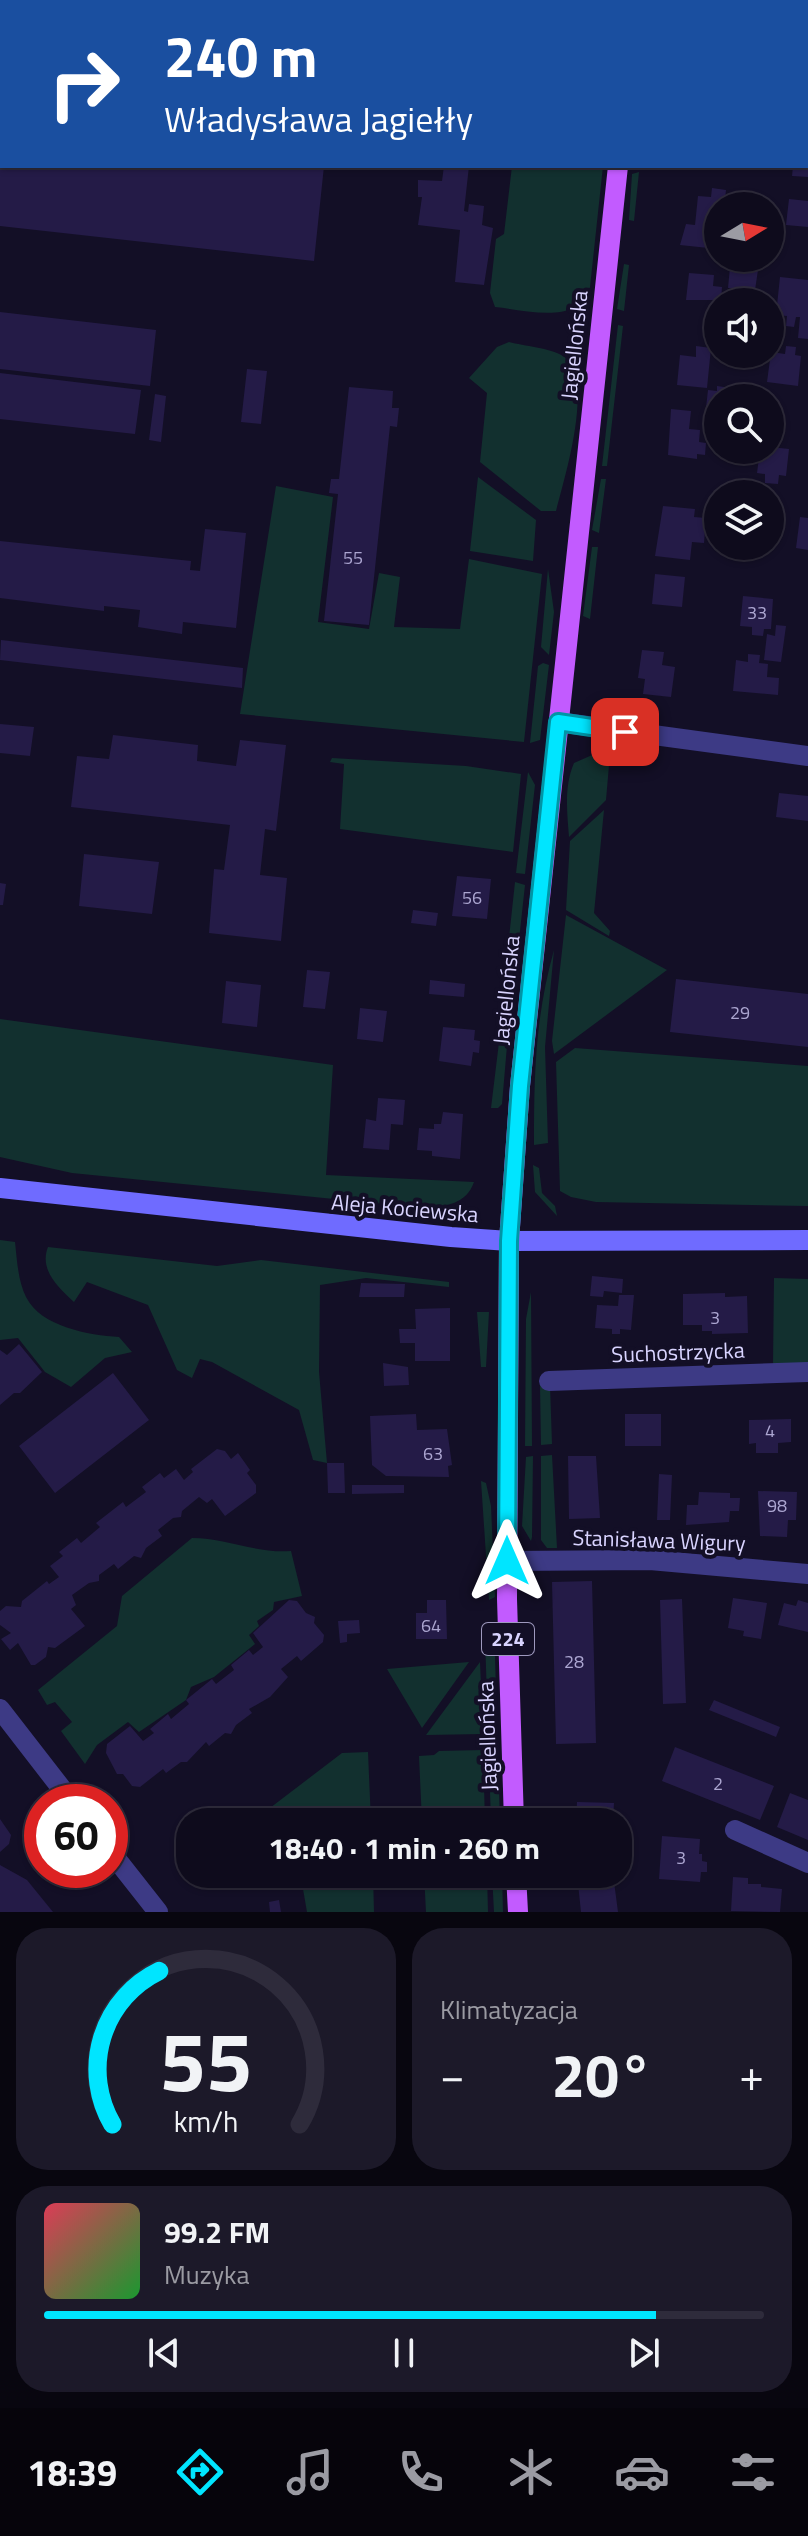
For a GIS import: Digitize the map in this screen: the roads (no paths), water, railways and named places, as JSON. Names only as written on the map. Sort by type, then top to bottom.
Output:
[{"type":"main road","name":"Jagiellońska","points":[[514,1808],[507,1561],[509,1241],[520,1086],[618,168]]},
{"type":"main road","points":[[517,1888],[518,1912]]},
{"type":"street","points":[[558,722],[808,756]]},
{"type":"street","name":"Aleja Kociewska","points":[[0,1188],[419,1235],[509,1241],[808,1240]]},
{"type":"street","name":"Suchostrzycka","points":[[549,1381],[808,1372]]},
{"type":"street","name":"Stanisława Wigury","points":[[507,1561],[650,1560],[808,1574]]},
{"type":"street","points":[[0,1709],[58,1784]]},
{"type":"street","points":[[735,1830],[808,1863]]},
{"type":"street","points":[[128,1874],[158,1912]]}]
